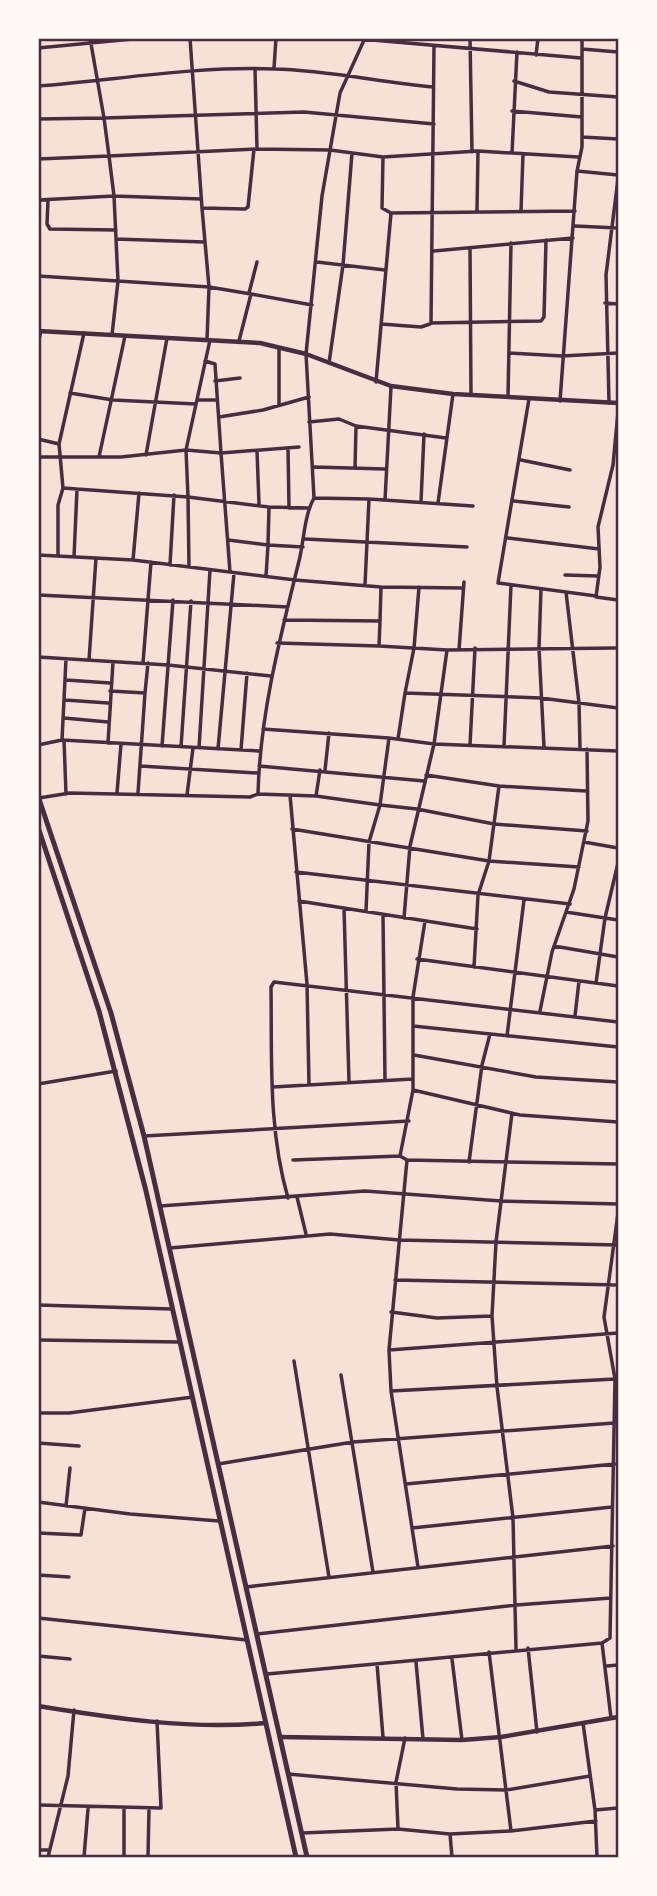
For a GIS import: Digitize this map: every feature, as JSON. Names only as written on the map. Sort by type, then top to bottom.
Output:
[{"type":"highway","points":[[39,797],[111,1013],[144,1136],[307,1857]]},
{"type":"highway","points":[[38,827],[116,1072],[193,1398],[296,1857]]},
{"type":"highway","points":[[270,1748],[282,1747]]},
{"type":"street","points":[[38,48],[144,38]]},
{"type":"street","points":[[189,567],[186,450],[209,340],[209,286],[190,38]]},
{"type":"street","points":[[274,69],[276,38]]},
{"type":"street","points":[[349,38],[582,58]]},
{"type":"street","points":[[429,38],[435,154],[431,323]]},
{"type":"street","points":[[470,38],[472,152]]},
{"type":"street","points":[[536,55],[538,38]]},
{"type":"street","points":[[560,401],[578,157],[582,137],[582,38]]},
{"type":"street","points":[[258,794],[260,751],[277,643],[305,539],[309,508],[314,498],[306,354],[322,196],[346,74],[364,40]]},
{"type":"street","points":[[91,41],[114,196],[118,281],[112,335]]},
{"type":"street","points":[[582,49],[618,52]]},
{"type":"street","points":[[512,153],[517,52]]},
{"type":"street","points":[[202,208],[247,208],[256,149],[255,69]]},
{"type":"street","points":[[38,86],[194,71],[274,69],[346,74],[433,88]]},
{"type":"street","points":[[514,81],[549,92],[618,97]]},
{"type":"street","points":[[512,111],[582,117]]},
{"type":"street","points":[[38,119],[257,112],[336,115],[434,124]]},
{"type":"street","points":[[582,137],[618,139]]},
{"type":"street","points":[[38,159],[256,149],[330,150],[383,157],[478,151],[578,157]]},
{"type":"street","points":[[477,210],[478,151]]},
{"type":"street","points":[[329,363],[343,265],[352,153]]},
{"type":"street","points":[[521,211],[523,154]]},
{"type":"street","points":[[383,157],[382,208],[391,213],[575,211]]},
{"type":"street","points":[[577,170],[618,177],[605,303],[609,403]]},
{"type":"street","points":[[38,200],[114,196],[201,199]]},
{"type":"street","points":[[48,199],[47,224],[50,229],[116,230]]},
{"type":"street","points":[[376,382],[391,213]]},
{"type":"street","points":[[574,226],[618,228]]},
{"type":"street","points":[[434,251],[573,238]]},
{"type":"street","points":[[116,239],[204,242]]},
{"type":"street","points":[[381,324],[421,327],[431,323],[541,321],[544,317],[546,240]]},
{"type":"street","points":[[508,397],[511,243]]},
{"type":"street","points":[[470,248],[471,395]]},
{"type":"street","points":[[239,341],[257,262]]},
{"type":"street","points":[[317,262],[385,270]]},
{"type":"street","points":[[38,276],[209,286],[312,305]]},
{"type":"street","points":[[605,303],[618,304]]},
{"type":"street","points":[[38,342],[40,331],[239,341],[279,346],[391,386],[453,394],[618,402]]},
{"type":"street","points":[[58,556],[58,505],[63,488],[58,444],[83,333]]},
{"type":"street","points":[[99,457],[125,336]]},
{"type":"street","points":[[146,455],[167,338]]},
{"type":"street","points":[[279,346],[279,405]]},
{"type":"street","points":[[509,353],[562,356],[618,353]]},
{"type":"street","points":[[205,361],[214,362],[234,603],[218,750]]},
{"type":"street","points":[[215,381],[240,378]]},
{"type":"street","points":[[385,500],[391,386]]},
{"type":"street","points":[[70,393],[113,400],[216,400]]},
{"type":"street","points":[[438,503],[453,394]]},
{"type":"street","points":[[219,417],[309,397]]},
{"type":"street","points":[[263,729],[435,744],[618,751],[618,598],[498,583],[514,501],[528,399]]},
{"type":"street","points":[[596,596],[598,527],[613,465],[618,412]]},
{"type":"street","points":[[309,422],[339,419],[356,426],[446,438]]},
{"type":"street","points":[[355,468],[356,426]]},
{"type":"street","points":[[421,502],[424,434]]},
{"type":"street","points":[[38,439],[58,444]]},
{"type":"street","points":[[38,457],[146,455],[186,450],[221,453],[299,447]]},
{"type":"street","points":[[288,448],[289,508]]},
{"type":"street","points":[[257,450],[259,505]]},
{"type":"street","points":[[520,460],[570,470]]},
{"type":"street","points":[[314,467],[386,469]]},
{"type":"street","points":[[63,488],[139,492],[309,508]]},
{"type":"street","points":[[74,557],[77,489]]},
{"type":"street","points":[[133,560],[139,492]]},
{"type":"street","points":[[170,565],[174,495]]},
{"type":"street","points":[[314,498],[473,506]]},
{"type":"street","points":[[365,585],[369,499]]},
{"type":"street","points":[[514,501],[569,507]]},
{"type":"street","points":[[266,576],[269,506]]},
{"type":"street","points":[[507,538],[599,549]]},
{"type":"street","points":[[305,539],[467,547]]},
{"type":"street","points":[[228,540],[303,547]]},
{"type":"street","points":[[38,555],[133,560],[295,580],[381,587],[463,588]]},
{"type":"street","points":[[89,660],[96,558]]},
{"type":"street","points":[[138,793],[151,562]]},
{"type":"street","points":[[199,748],[206,669],[210,569]]},
{"type":"street","points":[[565,575],[598,576]]},
{"type":"street","points":[[459,650],[464,582]]},
{"type":"street","points":[[504,746],[511,585]]},
{"type":"street","points":[[379,646],[381,587]]},
{"type":"street","points":[[398,739],[414,649],[419,587]]},
{"type":"street","points":[[541,589],[539,648],[544,747]]},
{"type":"street","points":[[566,592],[579,703],[580,749]]},
{"type":"street","points":[[38,595],[288,607]]},
{"type":"street","points":[[162,746],[173,600]]},
{"type":"street","points":[[181,747],[191,601]]},
{"type":"street","points":[[284,620],[380,621]]},
{"type":"street","points":[[277,643],[447,650],[508,647],[616,648]]},
{"type":"street","points":[[470,745],[475,648]]},
{"type":"street","points":[[404,918],[409,887],[410,846],[417,808],[435,744],[439,695],[447,650]]},
{"type":"street","points":[[38,657],[145,663],[271,676]]},
{"type":"street","points":[[66,659],[63,740],[66,794]]},
{"type":"street","points":[[108,743],[108,703],[113,662]]},
{"type":"street","points":[[241,750],[247,673]]},
{"type":"street","points":[[66,680],[110,683]]},
{"type":"street","points":[[110,691],[145,693]]},
{"type":"street","points":[[405,693],[541,698],[617,708]]},
{"type":"street","points":[[65,700],[108,703]]},
{"type":"street","points":[[64,719],[108,722]]},
{"type":"street","points":[[316,796],[329,733]]},
{"type":"street","points":[[366,911],[369,842],[380,805],[389,738]]},
{"type":"street","points":[[38,745],[63,740],[260,751]]},
{"type":"street","points":[[117,793],[121,744]]},
{"type":"street","points":[[187,795],[193,748]]},
{"type":"street","points":[[540,1011],[554,946],[570,904],[586,831],[587,749]]},
{"type":"street","points":[[259,765],[424,781]]},
{"type":"street","points":[[140,766],[258,773]]},
{"type":"street","points":[[426,775],[499,786],[586,791]]},
{"type":"street","points":[[474,967],[478,895],[489,861],[499,786]]},
{"type":"street","points":[[39,797],[117,793],[316,796],[417,808],[494,824],[586,831]]},
{"type":"street","points":[[290,795],[307,984],[309,1085]]},
{"type":"street","points":[[292,829],[410,846],[489,861],[579,867]]},
{"type":"street","points":[[584,842],[618,848]]},
{"type":"street","points":[[596,983],[605,918],[618,863]]},
{"type":"street","points":[[296,872],[570,904]]},
{"type":"street","points":[[507,1036],[524,900]]},
{"type":"street","points":[[299,901],[477,929]]},
{"type":"street","points":[[344,908],[349,1083]]},
{"type":"street","points":[[566,912],[618,920]]},
{"type":"street","points":[[383,915],[382,992],[386,1080]]},
{"type":"street","points":[[400,1156],[413,1090],[413,997],[417,958],[425,921]]},
{"type":"street","points":[[554,946],[618,957]]},
{"type":"street","points":[[417,958],[618,986]]},
{"type":"street","points":[[288,1198],[277,1161],[274,1127],[271,987],[276,981],[618,1022]]},
{"type":"street","points":[[575,1016],[579,981]]},
{"type":"street","points":[[413,1026],[618,1046]]},
{"type":"street","points":[[469,1162],[482,1065],[490,1034]]},
{"type":"street","points":[[414,1055],[482,1065],[536,1077],[618,1082],[618,1073]]},
{"type":"street","points":[[38,1084],[116,1072]]},
{"type":"street","points":[[273,1087],[413,1079]]},
{"type":"street","points":[[413,1090],[552,1119],[618,1122]]},
{"type":"street","points":[[512,1112],[496,1242],[492,1316],[497,1387],[513,1518],[516,1649]]},
{"type":"street","points":[[144,1136],[253,1132],[274,1127],[409,1121]]},
{"type":"street","points":[[293,1160],[400,1156],[407,1160],[618,1164]]},
{"type":"street","points":[[407,1160],[389,1350],[391,1391],[418,1567]]},
{"type":"street","points":[[160,1206],[365,1191],[501,1201],[618,1204]]},
{"type":"street","points":[[297,1197],[306,1234]]},
{"type":"street","points":[[267,1674],[602,1643],[611,1633],[615,1544],[612,1507],[615,1379],[604,1317],[616,1245],[618,1213]]},
{"type":"street","points":[[170,1248],[306,1234],[398,1240],[616,1245]]},
{"type":"street","points":[[395,1280],[618,1286]]},
{"type":"street","points":[[38,1305],[172,1309]]},
{"type":"street","points":[[391,1311],[437,1318],[492,1316]]},
{"type":"street","points":[[389,1350],[493,1345],[618,1333]]},
{"type":"street","points":[[38,1340],[180,1342]]},
{"type":"street","points":[[294,1361],[329,1577]]},
{"type":"street","points":[[341,1375],[373,1572]]},
{"type":"street","points":[[391,1391],[615,1379]]},
{"type":"street","points":[[38,1413],[69,1413],[193,1398]]},
{"type":"street","points":[[218,1464],[309,1447],[353,1442],[614,1423]]},
{"type":"street","points":[[38,1443],[79,1446]]},
{"type":"street","points":[[406,1484],[615,1464]]},
{"type":"street","points":[[66,1506],[70,1468]]},
{"type":"street","points":[[38,1502],[219,1521]]},
{"type":"street","points":[[412,1528],[612,1507]]},
{"type":"street","points":[[38,1533],[81,1535],[86,1508]]},
{"type":"street","points":[[245,1587],[615,1544]]},
{"type":"street","points":[[38,1575],[69,1577]]},
{"type":"street","points":[[257,1634],[516,1605],[611,1598]]},
{"type":"street","points":[[38,1618],[247,1640]]},
{"type":"street","points":[[602,1643],[611,1718]]},
{"type":"street","points":[[528,1648],[537,1732]]},
{"type":"street","points":[[489,1652],[511,1831]]},
{"type":"street","points":[[38,1656],[70,1659]]},
{"type":"street","points":[[452,1658],[462,1740]]},
{"type":"street","points":[[416,1662],[423,1739]]},
{"type":"street","points":[[377,1664],[383,1737]]},
{"type":"street","points":[[606,1666],[618,1665]]},
{"type":"street","points":[[38,1706],[220,1726],[265,1723]]},
{"type":"street","points":[[48,1857],[58,1807],[64,1796],[68,1776],[74,1710]]},
{"type":"street","points":[[280,1737],[462,1740],[537,1732],[618,1717]]},
{"type":"street","points":[[38,1805],[88,1809],[162,1807],[157,1721]]},
{"type":"street","points":[[583,1723],[595,1810],[597,1857]]},
{"type":"street","points":[[398,1829],[396,1782],[405,1738]]},
{"type":"street","points":[[288,1774],[457,1789],[506,1790],[590,1776]]},
{"type":"street","points":[[124,1808],[124,1857]]},
{"type":"street","points":[[595,1810],[618,1808]]},
{"type":"street","points":[[84,1857],[88,1809]]},
{"type":"street","points":[[148,1857],[149,1809]]},
{"type":"street","points":[[301,1833],[398,1829],[450,1834],[511,1831],[596,1821]]},
{"type":"street","points":[[450,1834],[452,1857]]},
{"type":"street","points":[[38,1850],[49,1850]]}]
